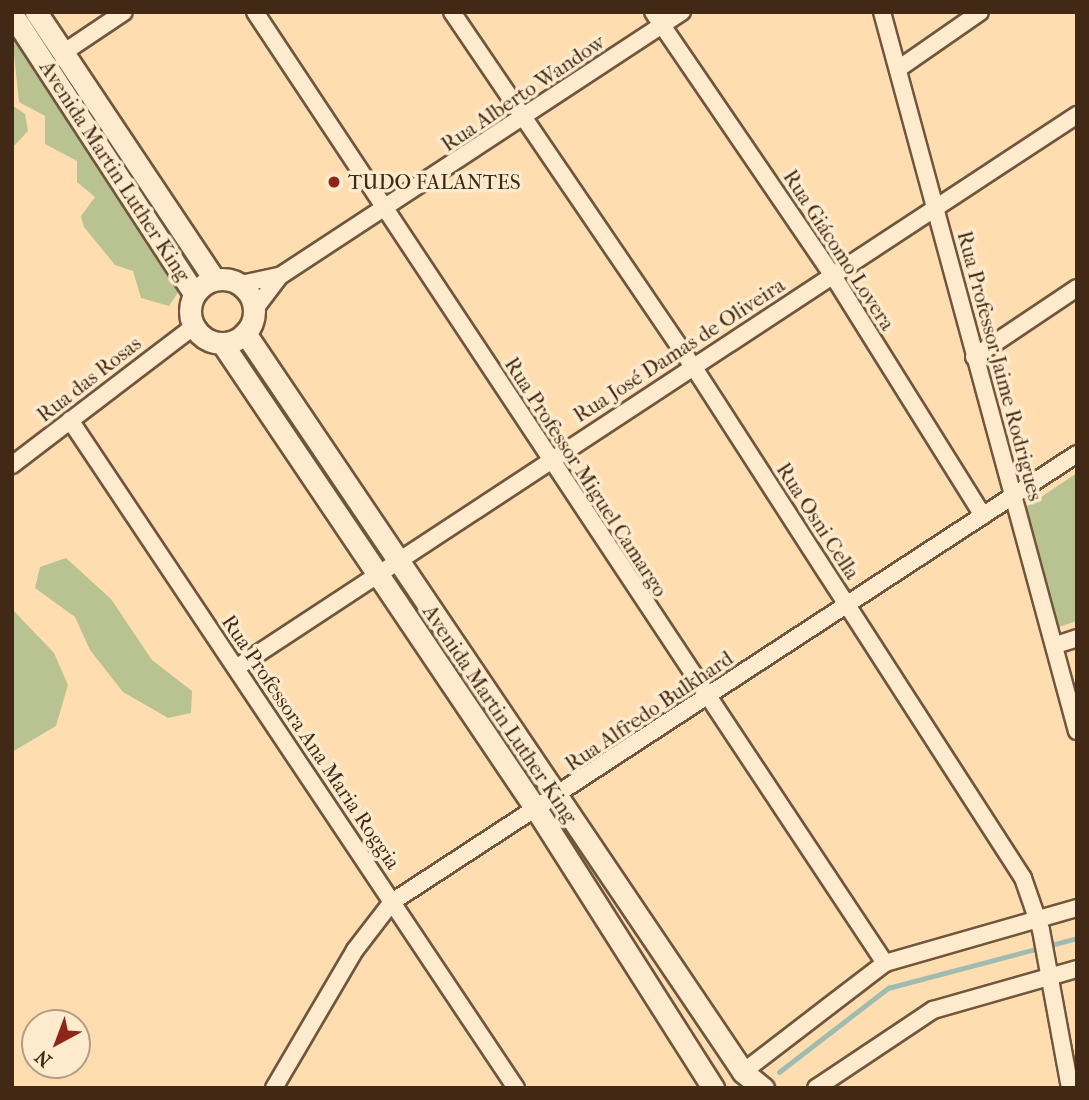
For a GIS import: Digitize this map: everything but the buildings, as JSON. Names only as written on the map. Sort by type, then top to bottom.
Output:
[{"type":"main road","name":"Avenida Martin Luther King","points":[[36,12],[214,278]]},
{"type":"main road","name":"Avenida Martin Luther King","points":[[12,14],[194,293]]},
{"type":"main road","points":[[214,278],[241,284],[254,309],[245,333],[222,343],[193,327],[194,293],[214,278]]},
{"type":"main road","name":"Avenida Martin Luther King","points":[[245,333],[397,563],[743,1072],[763,1088]]},
{"type":"main road","name":"Avenida Martin Luther King","points":[[222,343],[538,812],[713,1088]]},
{"type":"main road","points":[[633,959],[656,944]]},
{"type":"main road","points":[[723,1088],[743,1072]]},
{"type":"street","points":[[63,53],[124,12]]},
{"type":"street","name":"Rua Professor Miguel Camargo","points":[[255,12],[703,696],[885,963]]},
{"type":"street","name":"Rua Osni Cella","points":[[452,12],[521,120],[693,366],[1023,878],[1039,924],[1047,958],[1070,1088]]},
{"type":"street","name":"Rua Alberto Wandow","points":[[254,309],[280,276],[521,120],[657,19],[682,12]]},
{"type":"street","name":"Rua Professor Jaime Rodrigues","points":[[882,12],[901,67],[974,357],[1056,645],[1077,731]]},
{"type":"street","points":[[901,67],[979,12]]},
{"type":"street","name":"Rua Giácomo Lovera","points":[[657,19],[832,274],[984,516]]},
{"type":"street","name":"Rua José Damas de Oliveira","points":[[236,668],[378,576],[548,460],[1077,115]]},
{"type":"street","name":"Rua Alberto Wandow","points":[[241,284],[280,276]]},
{"type":"street","points":[[974,357],[1077,288]]},
{"type":"street","name":"Rua das Rosas","points":[[12,465],[193,327]]},
{"type":"street","name":"Rua Professora Ana Maria Roggia","points":[[70,420],[516,1088]]},
{"type":"street","name":"Rua Alfredo Bulkhard","points":[[274,1088],[355,950],[392,902],[538,812],[703,696],[1077,454]]},
{"type":"street","points":[[1056,645],[1077,638]]},
{"type":"street","points":[[743,1072],[885,963],[1039,924],[1077,908]]},
{"type":"street","points":[[816,1088],[933,1010],[1050,975],[1077,970]]},
{"type":"green space","points":[[12,35],[181,288],[169,306],[141,298],[133,271],[115,265],[84,227],[81,216],[95,197],[77,182],[77,161],[45,144],[45,116],[19,102]]},
{"type":"green space","points":[[12,105],[25,114],[28,131],[13,147]]},
{"type":"green space","points":[[1077,473],[1077,621],[1059,627],[1023,509]]},
{"type":"green space","points":[[66,558],[111,599],[152,660],[192,691],[191,713],[168,718],[123,692],[90,650],[75,617],[35,588],[40,567]]},
{"type":"green space","points":[[12,609],[54,653],[68,685],[56,726],[12,752]]},
{"type":"waterway","points":[[779,1072],[888,988],[1077,938]]},
{"type":"place","name":"TUDO FALANTES","points":[[334,182]]}]
